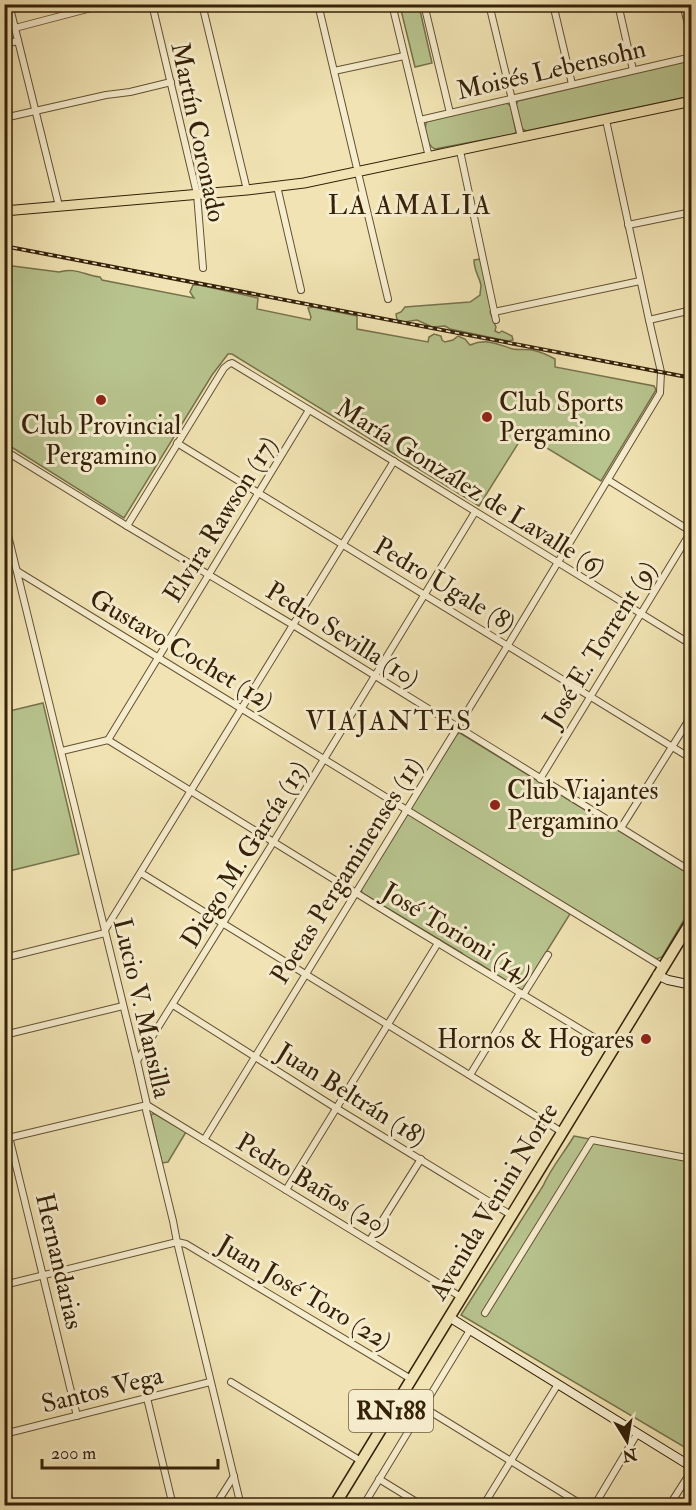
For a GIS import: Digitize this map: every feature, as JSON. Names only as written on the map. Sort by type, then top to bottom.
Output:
[{"type":"highway","name":"Avenida Venini Norte","points":[[334,1506],[692,920]]},
{"type":"main road","points":[[4,211],[304,183],[692,101]]},
{"type":"main road","points":[[660,971],[668,980],[692,985]]},
{"type":"main road","points":[[448,1317],[692,1468]]},
{"type":"street","points":[[9,4],[58,206]]},
{"type":"street","name":"Martín Coronado","points":[[152,4],[197,194],[203,268]]},
{"type":"street","points":[[202,4],[247,190]]},
{"type":"street","points":[[318,4],[388,299]]},
{"type":"street","points":[[392,4],[429,157]]},
{"type":"street","points":[[424,4],[450,113]]},
{"type":"street","points":[[489,4],[521,137]]},
{"type":"street","points":[[554,4],[572,84]]},
{"type":"street","points":[[618,4],[633,70]]},
{"type":"street","points":[[683,4],[692,40]]},
{"type":"street","points":[[15,28],[95,7]]},
{"type":"street","points":[[4,45],[18,41]]},
{"type":"street","points":[[334,71],[404,56]]},
{"type":"street","name":"Moisés Lebensohn","points":[[420,120],[692,57]]},
{"type":"street","points":[[4,118],[171,82]]},
{"type":"street","points":[[606,120],[648,320],[692,310]]},
{"type":"street","points":[[460,151],[496,320]]},
{"type":"street","points":[[277,186],[301,290]]},
{"type":"street","points":[[628,225],[692,212]]},
{"type":"street","points":[[494,312],[640,281]]},
{"type":"street","name":"Poetas Pergaminenses (11)","points":[[204,1140],[659,396],[662,384],[661,372],[648,320]]},
{"type":"street","name":"María González de Lavalle (6)","points":[[177,443],[224,368],[229,364],[235,364],[692,645]]},
{"type":"street","name":"Elvira Rawson (17)","points":[[108,740],[309,410]]},
{"type":"street","points":[[127,526],[177,443]]},
{"type":"street","name":"Pedro Ugale (8)","points":[[177,443],[692,759]]},
{"type":"street","name":"Pedro Sevilla (10)","points":[[4,450],[293,625],[692,872]]},
{"type":"street","points":[[4,958],[105,932],[394,461]]},
{"type":"street","points":[[608,480],[691,531]]},
{"type":"street","name":"Diego M. García (13)","points":[[137,1061],[274,842],[475,512]]},
{"type":"street","name":"Lucio V. Mansilla","points":[[4,519],[137,1061],[147,1105],[146,1110],[241,1506]]},
{"type":"street","name":"José E. Torrent (9)","points":[[540,778],[691,531]]},
{"type":"street","name":"Gustavo Cochet (12)","points":[[18,572],[407,809],[660,971]]},
{"type":"street","points":[[621,828],[692,715]]},
{"type":"street","points":[[62,751],[108,740]]},
{"type":"street","name":"José Torioni (14)","points":[[108,740],[613,1049]]},
{"type":"street","points":[[141,873],[562,1132]]},
{"type":"street","points":[[286,1190],[438,943]]},
{"type":"street","points":[[470,1076],[521,994],[548,956]]},
{"type":"street","name":"Juan Beltrán (18)","points":[[173,1005],[511,1215]]},
{"type":"street","points":[[4,1035],[123,1006]]},
{"type":"street","points":[[7,1138],[147,1105]]},
{"type":"street","name":"Pedro Baños (20)","points":[[147,1105],[461,1297]]},
{"type":"street","name":"Hernandarias","points":[[4,1116],[7,1138],[77,1416]]},
{"type":"street","points":[[485,1313],[592,1140],[692,1159]]},
{"type":"street","points":[[370,1240],[420,1159]]},
{"type":"street","points":[[4,1285],[177,1242]]},
{"type":"street","name":"Juan José Toro (22)","points":[[177,1242],[195,1248],[411,1379]]},
{"type":"street","points":[[363,1506],[470,1330]]},
{"type":"street","name":"Santos Vega","points":[[4,1434],[210,1382]]},
{"type":"street","points":[[231,1382],[361,1461]]},
{"type":"street","points":[[483,1506],[558,1384]]},
{"type":"street","points":[[147,1398],[173,1506]]},
{"type":"street","points":[[423,1407],[584,1506]]},
{"type":"street","points":[[594,1506],[638,1434]]},
{"type":"street","points":[[669,1506],[692,1468]]},
{"type":"street","points":[[215,1506],[234,1476]]},
{"type":"street","points":[[4,1478],[11,1506]]},
{"type":"street","points":[[379,1479],[423,1506]]},
{"type":"green space","points":[[419,6],[432,63],[415,67],[401,10]]},
{"type":"green space","points":[[691,60],[691,96],[526,131],[521,128],[516,105],[518,101]]},
{"type":"green space","points":[[506,103],[511,108],[516,132],[514,134],[435,149],[426,137],[427,121]]},
{"type":"green space","points":[[480,259],[495,331],[499,333],[502,331],[512,336],[513,340],[508,341],[445,326],[432,327],[417,320],[404,322],[397,320],[396,314],[405,307],[470,302],[480,295],[481,285],[474,260]]},
{"type":"green space","points":[[5,265],[59,272],[75,271],[100,277],[102,280],[194,298],[190,292],[193,285],[199,285],[258,298],[257,309],[310,320],[308,308],[313,307],[357,316],[357,329],[428,342],[429,337],[434,334],[441,336],[445,342],[458,336],[470,345],[487,342],[513,349],[532,350],[555,359],[555,367],[654,386],[656,390],[601,481],[524,434],[479,506],[232,354],[228,354],[212,375],[124,518],[5,443]]},
{"type":"green space","points":[[43,703],[79,854],[5,872],[5,712]]},
{"type":"green space","name":"Club Viajantes Pergamino","points":[[460,733],[691,875],[691,908],[662,957],[656,959],[573,909],[522,991],[362,893],[361,888],[457,734]]},
{"type":"green space","points":[[152,1114],[186,1132],[168,1162],[162,1163]]},
{"type":"green space","points":[[574,1136],[691,1159],[691,1451],[461,1315]]},
{"type":"railway","points":[[4,246],[692,378]]},
{"type":"place","name":"Club Provincial Pergamino","points":[[101,400]]},
{"type":"place","name":"Club Sports Pergamino","points":[[487,417]]},
{"type":"place","name":"Club Viajantes Pergamino","points":[[495,805]]},
{"type":"place","name":"Hornos & Hogares","points":[[646,1039]]},
{"type":"district","name":"LA AMALIA","points":[[410,205]]},
{"type":"district","name":"VIAJANTES","points":[[389,721]]}]
